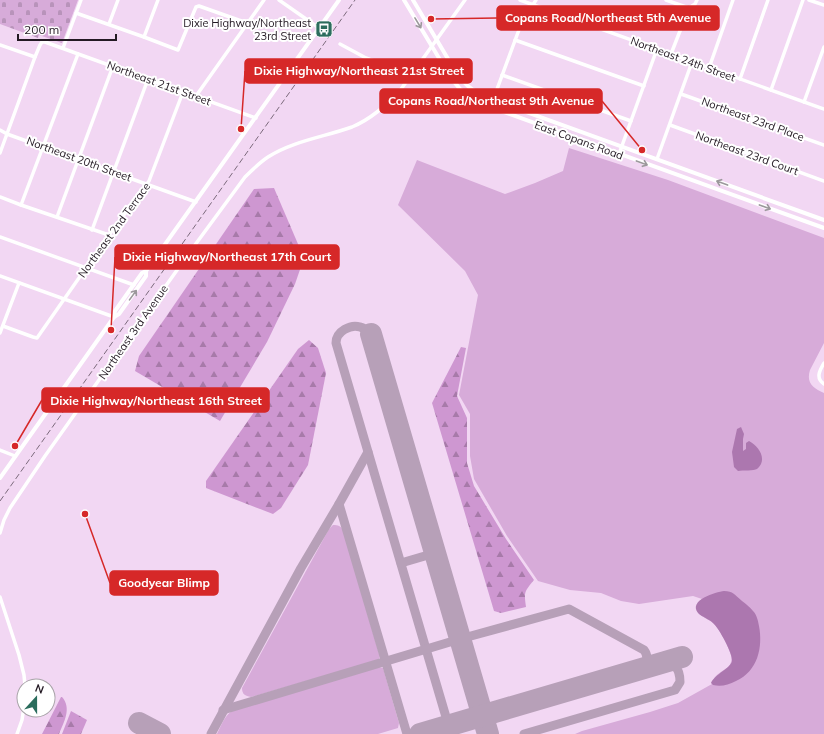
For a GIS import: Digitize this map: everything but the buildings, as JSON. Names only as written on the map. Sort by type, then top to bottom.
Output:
[{"type":"main road","points":[[114,317],[115,311],[196,202],[339,0]]},
{"type":"main road","name":"East Copans Road","points":[[404,0],[451,78],[468,96],[482,104],[824,228]]},
{"type":"main road","name":"East Copans Road","points":[[413,0],[457,74],[473,91],[493,100],[824,220]]},
{"type":"main road","points":[[0,478],[114,317],[119,314],[146,276],[146,271]]},
{"type":"street","points":[[63,48],[81,0]]},
{"type":"street","points":[[109,24],[118,0]]},
{"type":"street","points":[[144,37],[158,0]]},
{"type":"street","points":[[196,96],[264,0]]},
{"type":"street","points":[[279,0],[319,28]]},
{"type":"street","name":"Northeast 3rd Avenue","points":[[0,533],[15,500],[45,456],[245,177],[254,167],[284,149],[353,126],[376,114],[399,92],[465,0]]},
{"type":"street","name":"Northeast 24th Street","points":[[520,0],[824,109]]},
{"type":"street","points":[[493,100],[520,27],[532,4],[536,0]]},
{"type":"street","points":[[666,0],[689,8]]},
{"type":"street","points":[[671,54],[689,8],[695,4],[697,0]]},
{"type":"street","points":[[709,68],[733,0]]},
{"type":"street","points":[[740,79],[768,0]]},
{"type":"street","points":[[771,90],[803,0]]},
{"type":"street","points":[[809,0],[824,5]]},
{"type":"street","points":[[76,13],[178,50],[196,7],[199,6],[247,24]]},
{"type":"street","points":[[515,40],[644,86]]},
{"type":"street","name":"Northeast 21st Street","points":[[35,57],[40,45],[42,42],[45,42],[256,118]]},
{"type":"street","points":[[340,44],[366,58],[411,75]]},
{"type":"street","points":[[0,45],[35,57],[0,153]]},
{"type":"street","points":[[804,102],[824,47]]},
{"type":"street","points":[[619,154],[657,49]]},
{"type":"street","points":[[21,205],[78,54]]},
{"type":"street","points":[[657,159],[692,62]]},
{"type":"street","points":[[57,217],[113,66]]},
{"type":"street","points":[[502,75],[630,121]]},
{"type":"street","points":[[92,230],[148,79]]},
{"type":"street","name":"Northeast 2nd Terrace","points":[[2,326],[37,338],[109,235],[149,181],[183,92]]},
{"type":"street","name":"Northeast 23rd Place","points":[[681,94],[824,145]]},
{"type":"street","name":"Northeast 23rd Court","points":[[670,125],[824,181]]},
{"type":"street","name":"Northeast 20th Street","points":[[0,130],[7,134],[196,202]]},
{"type":"street","points":[[0,197],[109,235]]},
{"type":"street","points":[[0,237],[134,285]]},
{"type":"street","points":[[0,276],[114,317]]},
{"type":"street","points":[[0,333],[19,283]]},
{"type":"street","points":[[824,363],[819,373],[819,378],[824,384]]},
{"type":"street","points":[[0,450],[16,456]]},
{"type":"street","points":[[0,597],[20,655],[24,678]]},
{"type":"street","points":[[17,734],[22,718]]},
{"type":"green space","points":[[0,0],[78,0],[62,43],[39,35],[38,38],[0,24]]},
{"type":"green space","points":[[569,148],[668,180],[824,238],[824,343],[810,370],[809,378],[814,387],[824,393],[824,734],[575,734],[678,703],[712,684],[717,675],[729,666],[731,662],[729,650],[722,635],[715,625],[701,616],[698,612],[697,606],[702,599],[693,596],[639,604],[621,601],[601,593],[570,590],[538,581],[507,536],[474,479],[470,456],[470,414],[459,395],[478,295],[465,271],[398,205],[417,160],[505,194],[563,171]]},
{"type":"green space","points":[[274,188],[304,258],[295,284],[267,342],[220,421],[135,371],[139,356],[254,189]]},
{"type":"green space","points":[[309,340],[318,348],[326,373],[308,465],[281,508],[273,514],[206,488],[206,481],[298,349]]},
{"type":"green space","points":[[461,347],[466,348],[457,396],[467,418],[467,463],[474,486],[506,539],[534,580],[526,592],[526,607],[501,613],[494,611],[432,403]]},
{"type":"green space","points":[[333,525],[339,526],[343,530],[380,657],[378,660],[251,697],[246,695],[243,693],[242,688],[329,529]]},
{"type":"green space","points":[[379,667],[383,668],[399,723],[398,728],[378,734],[217,734],[226,717],[234,710]]},
{"type":"green space","points":[[62,697],[65,701],[67,710],[65,720],[59,734],[42,734],[50,718],[56,718],[56,707]]},
{"type":"green space","points":[[71,711],[87,720],[81,734],[62,734]]},
{"type":"shaded area","points":[[741,427],[744,434],[743,451],[746,449],[746,443],[749,441],[760,451],[762,461],[756,470],[738,471],[734,467],[732,452],[737,429]]},
{"type":"shaded area","points":[[724,591],[734,594],[754,613],[759,626],[760,642],[757,658],[749,671],[736,681],[727,685],[719,686],[711,683],[731,664],[732,658],[719,630],[711,622],[701,616],[696,608],[697,604],[704,598]]},
{"type":"taxiway","points":[[371,334],[363,328],[356,326],[348,328],[338,335],[336,343],[451,734]]},
{"type":"taxiway","points":[[211,734],[301,568],[368,452]]},
{"type":"taxiway","points":[[339,504],[407,734]]},
{"type":"taxiway","points":[[401,563],[435,553]]},
{"type":"taxiway","points":[[223,710],[460,639],[569,609],[644,650],[647,656],[646,662],[637,670]]},
{"type":"taxiway","points":[[524,734],[675,690],[680,682],[677,669],[672,664],[659,663]]},
{"type":"taxiway","points":[[142,734],[150,732],[159,734]]},
{"type":"runway","points":[[371,334],[488,734]]},
{"type":"runway","points":[[420,734],[682,657]]},
{"type":"runway","points":[[139,723],[160,734]]},
{"type":"railway","points":[[0,501],[355,0]]},
{"type":"place","name":"Copans Road/Northeast 5th Avenue","points":[[431,19]]},
{"type":"place","name":"Dixie Highway/Northeast 23rd Street","points":[[324,29]]},
{"type":"place","name":"Dixie Highway/Northeast 21st Street","points":[[241,129]]},
{"type":"place","name":"Copans Road/Northeast 9th Avenue","points":[[642,150]]},
{"type":"place","name":"Dixie Highway/Northeast 17th Court","points":[[111,330]]},
{"type":"place","name":"Dixie Highway/Northeast 16th Street","points":[[15,446]]},
{"type":"place","name":"Goodyear Blimp","points":[[85,514]]}]
